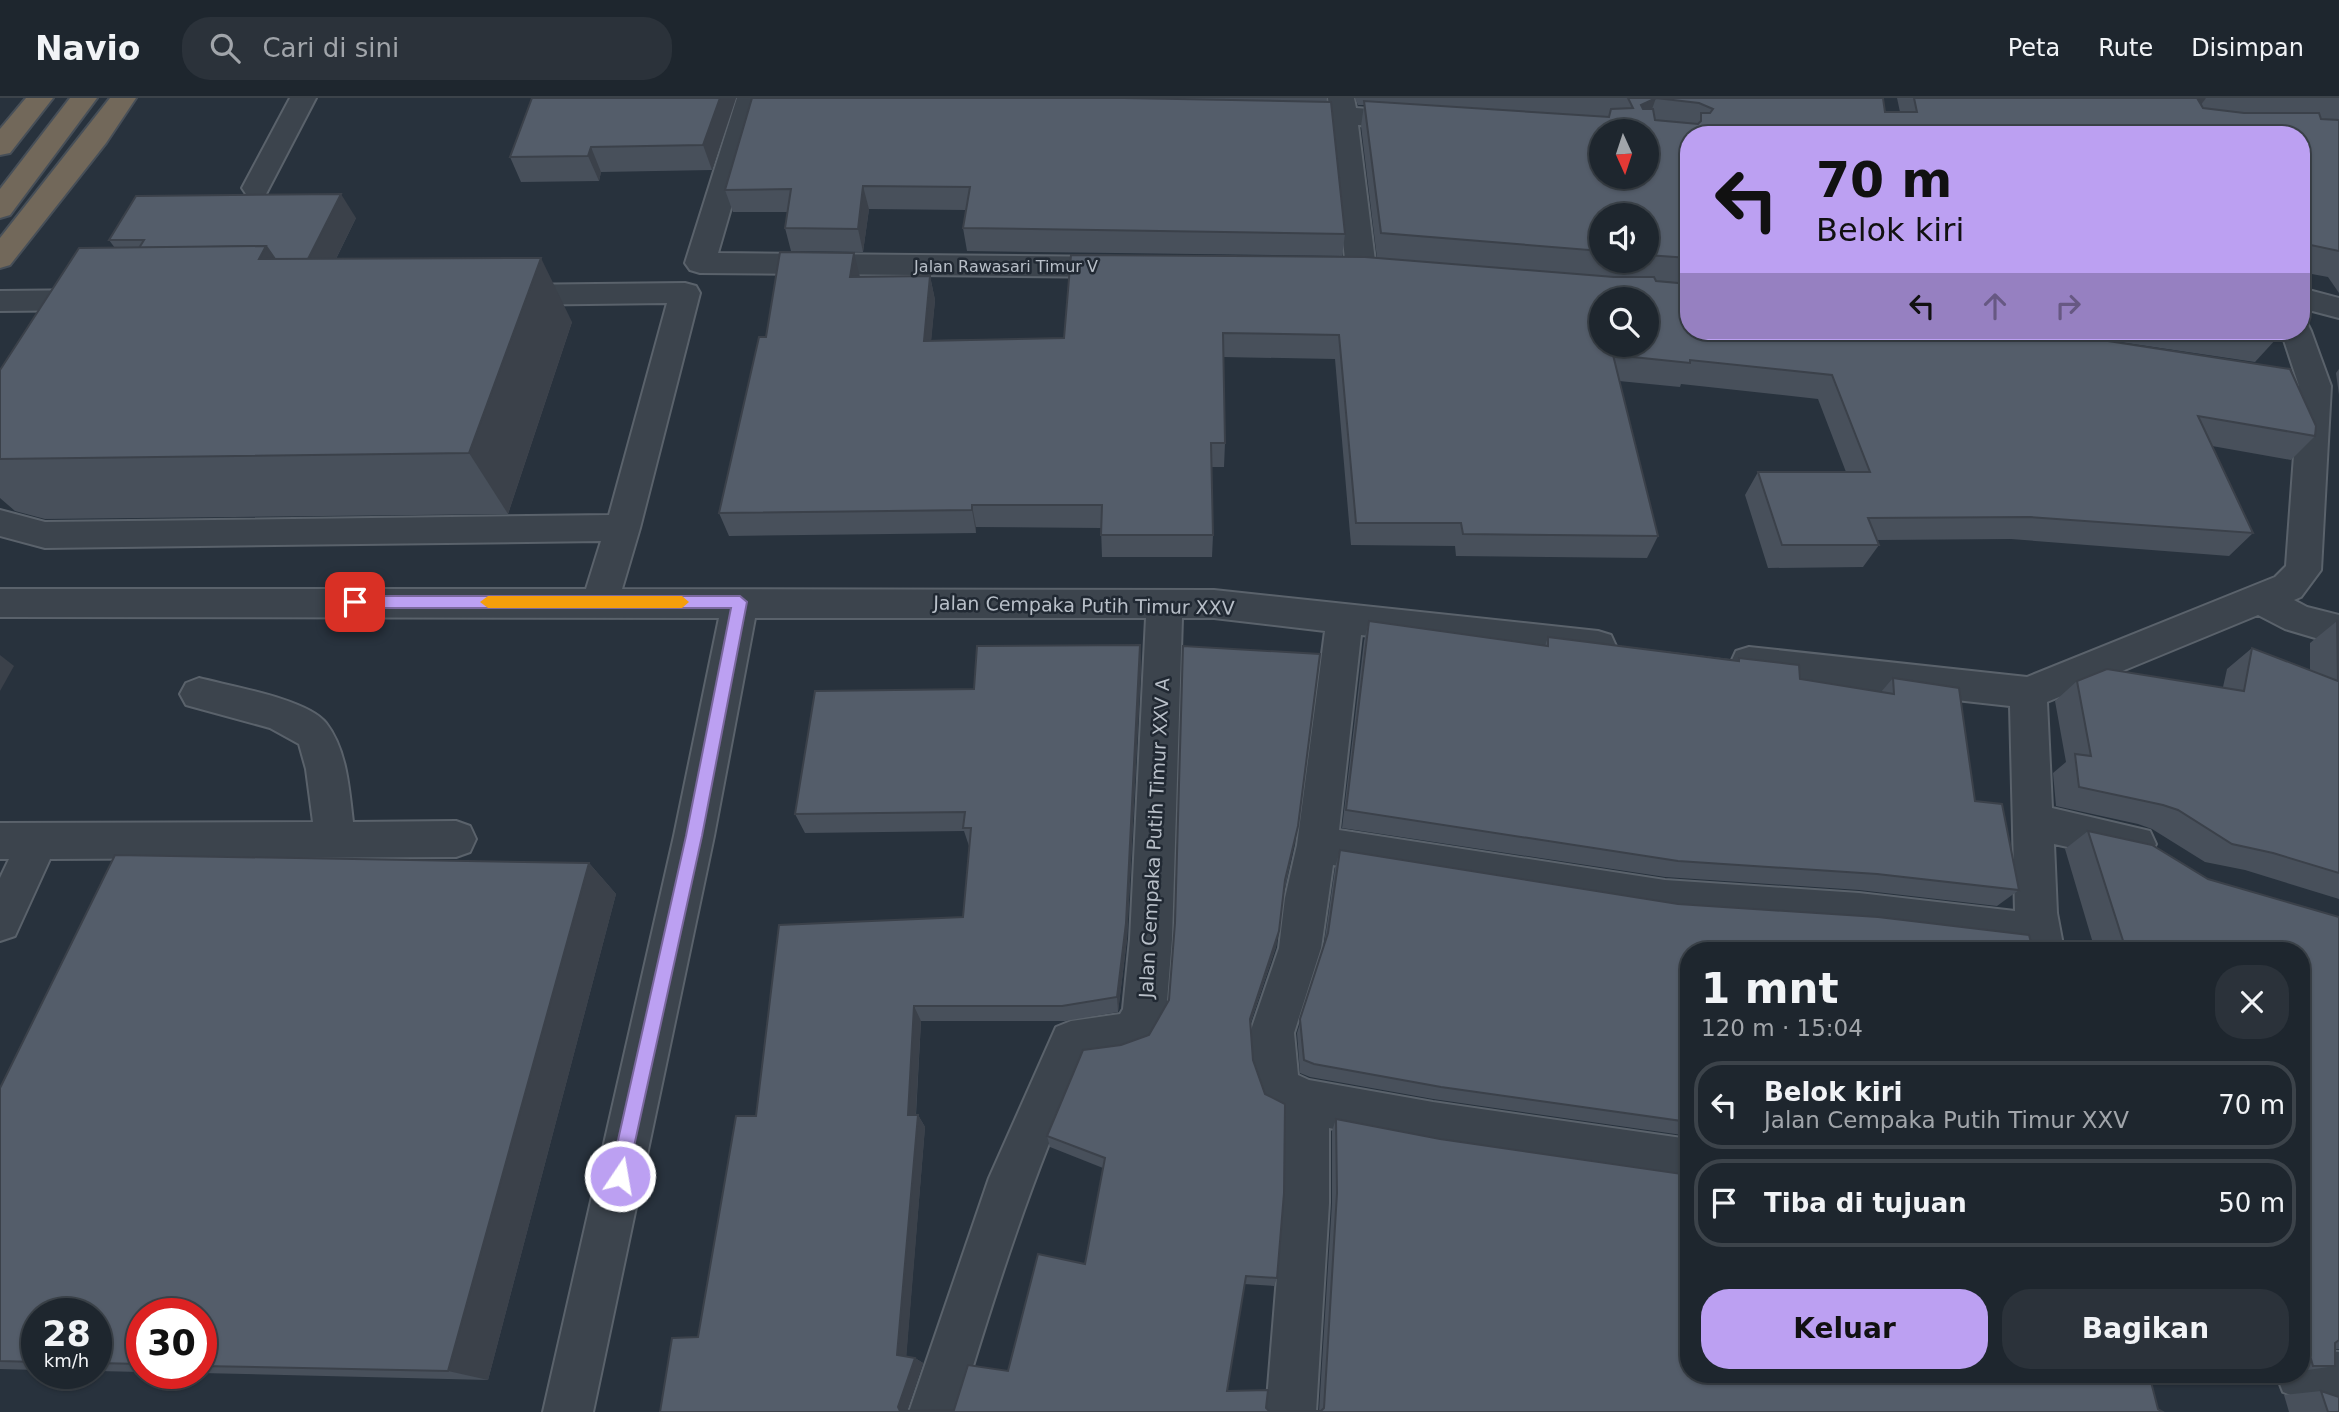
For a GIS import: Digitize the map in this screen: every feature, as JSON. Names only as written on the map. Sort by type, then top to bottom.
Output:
[{"type":"highway","points":[[0,131],[25,98]]},
{"type":"highway","points":[[0,147],[40,98]]},
{"type":"highway","points":[[0,209],[84,98]]},
{"type":"highway","points":[[0,258],[96,137],[123,98]]},
{"type":"street","points":[[256,188],[303,98]]},
{"type":"street","name":"Jalan Rawasari Timur V","points":[[759,102],[699,263],[1154,267]]},
{"type":"street","points":[[1342,106],[1354,188],[1361,269]]},
{"type":"street","points":[[1260,113],[1342,106],[1440,120]]},
{"type":"street","points":[[2310,276],[2339,280]]},
{"type":"street","points":[[480,295],[685,293],[623,528],[600,601]]},
{"type":"street","points":[[0,301],[124,299],[100,332]]},
{"type":"street","points":[[2310,300],[2339,308]]},
{"type":"street","points":[[1713,658],[2028,693],[2288,587],[2303,570],[2324,475],[2315,386],[2299,340]]},
{"type":"street","points":[[2281,382],[2315,386]]},
{"type":"street","points":[[0,523],[45,535],[623,528]]},
{"type":"street","points":[[2260,599],[2298,619],[2339,630]]},
{"type":"street","name":"Jalan Cempaka Putih Timur XXV","points":[[0,603],[600,601],[1214,604],[1632,649]]},
{"type":"street","points":[[568,1412],[694,836],[740,602]]},
{"type":"street","name":"Jalan Cempaka Putih Timur XXV A","points":[[934,1412],[1039,1106],[1071,1042],[1134,1031],[1144,1014],[1151,939],[1165,603]]},
{"type":"street","points":[[1345,618],[1317,845],[1306,898],[1300,948],[1272,1033],[1275,1073],[1281,1090],[1307,1102],[1433,1125],[1680,1162]]},
{"type":"street","points":[[1317,845],[1665,899],[1858,912],[2041,942],[2036,913],[2028,693]]},
{"type":"street","points":[[199,694],[290,719],[311,731],[321,752],[335,839]]},
{"type":"street","points":[[2033,822],[2137,844],[2172,866]]},
{"type":"street","points":[[0,922],[19,841],[456,839]]},
{"type":"street","points":[[1291,1412],[1306,1203],[1307,1102]]},
{"type":"street","points":[[2310,1375],[2339,1377]]},
{"type":"building","points":[[532,98],[720,98],[703,145],[591,147],[588,156],[510,157]]},
{"type":"building","points":[[752,98],[1124,98],[1331,102],[1345,234],[963,228],[970,187],[863,186],[858,229],[785,228],[791,189],[725,190]]},
{"type":"building","points":[[1628,98],[1656,98],[1883,98],[1885,112],[1917,112],[1914,98],[2197,98],[2203,108],[2244,113],[2319,113],[2321,119],[2339,120],[2339,251],[2310,245],[2310,126],[1680,126],[1680,257],[1659,256],[1659,203],[1589,203],[1589,250],[1381,233],[1364,101],[1609,117],[1611,109],[1633,108]]},
{"type":"building","points":[[341,194],[308,259],[275,259],[266,246],[139,248],[144,240],[109,240],[136,196]]},
{"type":"building","points":[[266,246],[259,259],[541,258],[469,453],[0,459],[0,370],[79,248]]},
{"type":"building","points":[[780,252],[854,253],[850,277],[930,276],[924,341],[1064,338],[1071,255],[1365,257],[1614,277],[1654,277],[1656,281],[1680,283],[1680,340],[2102,340],[2290,369],[2316,426],[2315,436],[2198,416],[2253,533],[2030,517],[1868,518],[1879,545],[1782,545],[1758,472],[1870,472],[1832,375],[1690,360],[1690,363],[1632,357],[1659,357],[1659,287],[1589,287],[1589,357],[1613,357],[1658,536],[1463,534],[1461,523],[1356,523],[1339,335],[1223,333],[1225,443],[1211,443],[1213,535],[1101,535],[1102,505],[972,505],[972,510],[719,513],[759,337],[766,337]]},
{"type":"building","points":[[1369,621],[1548,646],[1548,637],[1739,661],[1739,658],[1799,665],[1800,679],[1894,694],[1893,678],[1959,688],[1975,801],[2002,804],[2019,890],[1877,874],[1678,861],[1346,810]]},
{"type":"building","points":[[2337,621],[2339,622],[2339,873],[2232,844],[2178,810],[2163,805],[2079,787],[2075,754],[2091,756],[2077,681],[2107,669],[2244,691],[2252,648],[2338,681]]},
{"type":"building","points":[[1140,645],[1126,923],[1117,997],[1062,1006],[914,1006],[908,1115],[918,1115],[897,1355],[915,1358],[898,1407],[900,1411],[954,1410],[968,1365],[1008,1371],[1038,1254],[1085,1264],[1105,1158],[1047,1136],[1083,1050],[1121,1045],[1149,1035],[1169,1000],[1175,923],[1183,646],[1320,654],[1298,826],[1285,880],[1279,931],[1250,1019],[1253,1060],[1265,1094],[1285,1104],[1284,1193],[1277,1278],[1246,1276],[1227,1391],[1268,1390],[1266,1408],[1269,1411],[1321,1411],[1324,1408],[1337,1193],[1336,1119],[1440,1139],[1680,1174],[1680,1383],[2151,1383],[2158,1409],[2163,1412],[660,1412],[672,1338],[698,1337],[736,1116],[756,1116],[779,925],[963,917],[971,828],[963,828],[965,812],[795,814],[815,691],[974,689],[977,646]]},
{"type":"building","points":[[2088,831],[2152,845],[2208,879],[2339,917],[2339,1340],[2335,1343],[2335,1366],[2313,1366],[2310,1359],[2310,942],[2123,942]]},
{"type":"building","points":[[1340,850],[1678,904],[1878,917],[2029,935],[2031,942],[1680,942],[1680,1121],[1441,1087],[1304,1060],[1300,1019],[1328,933]]},
{"type":"building","points":[[115,855],[589,863],[448,1371],[217,1366],[217,1298],[126,1298],[126,1364],[112,1363],[112,1298],[21,1298],[21,1362],[0,1361],[0,1088]]},
{"type":"building","points":[[2321,1391],[2339,1397],[2339,1412],[2328,1412]]},
{"type":"slow traffic","points":[[488,602],[682,602]]},
{"type":"route","points":[[355,602],[740,602],[694,836],[620,1176]]}]
